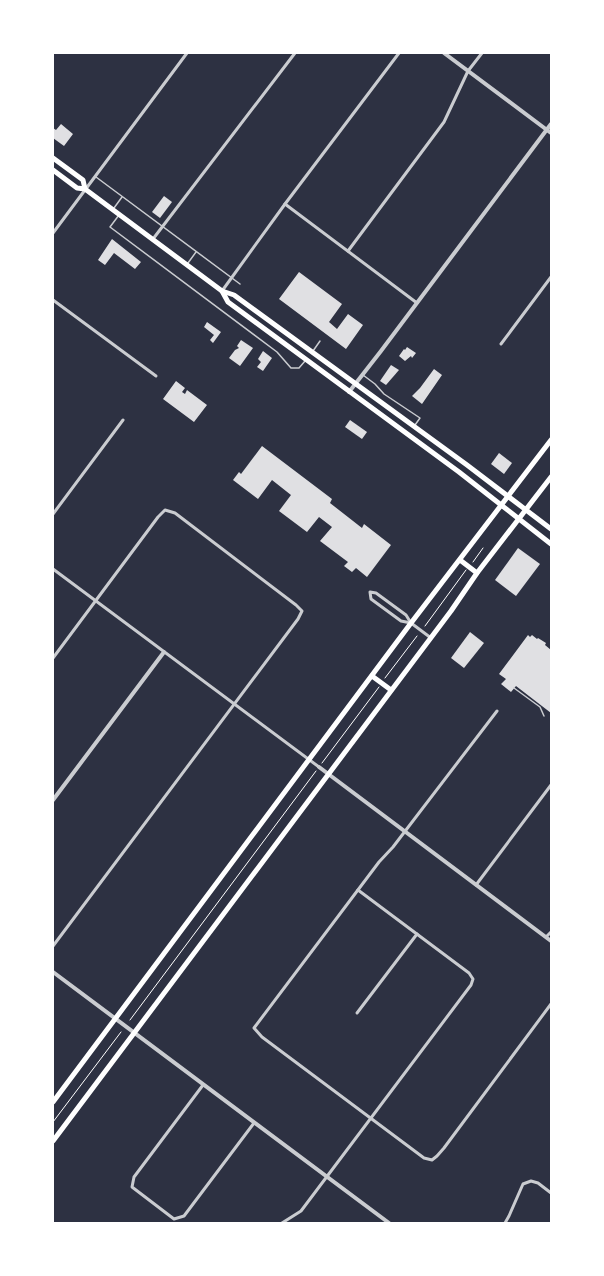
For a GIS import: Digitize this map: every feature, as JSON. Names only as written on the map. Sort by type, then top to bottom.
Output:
[{"type":"main road","points":[[53,158],[83,180],[85,189]]},
{"type":"main road","points":[[53,170],[77,188],[85,189],[222,291],[234,295],[509,496],[551,529]]},
{"type":"main road","points":[[222,291],[228,302],[459,472],[551,544]]},
{"type":"main road","points":[[53,1102],[551,440]]},
{"type":"main road","points":[[53,1141],[551,477]]},
{"type":"main road","points":[[460,560],[478,573]]},
{"type":"main road","points":[[372,676],[391,690]]},
{"type":"street","points":[[53,233],[187,53]]},
{"type":"street","points":[[153,239],[294,53]]},
{"type":"street","points":[[222,291],[285,204],[400,53]]},
{"type":"street","points":[[444,53],[551,133]]},
{"type":"street","points":[[348,251],[444,122],[468,71],[482,53]]},
{"type":"street","points":[[349,392],[551,124]]},
{"type":"street","points":[[285,204],[417,303]]},
{"type":"street","points":[[501,344],[551,277]]},
{"type":"street","points":[[53,300],[156,376]]},
{"type":"street","points":[[53,514],[123,420]]},
{"type":"street","points":[[53,658],[158,517],[165,510],[174,513],[296,604],[302,611],[298,619],[53,946]]},
{"type":"street","points":[[53,569],[551,941]]},
{"type":"street","points":[[412,623],[401,621],[371,599],[370,592],[376,592],[406,615],[412,623],[431,638]]},
{"type":"street","points":[[53,800],[164,652]]},
{"type":"street","points":[[497,711],[405,832],[379,862],[254,1028],[262,1037],[424,1158],[432,1160],[437,1156],[551,1004]]},
{"type":"street","points":[[476,885],[551,785]]},
{"type":"street","points":[[282,1223],[301,1211],[471,985],[473,979],[469,973],[358,890]]},
{"type":"street","points":[[546,937],[551,932]]},
{"type":"street","points":[[357,1013],[416,934]]},
{"type":"street","points":[[53,972],[384,1221],[389,1223]]},
{"type":"street","points":[[203,1085],[134,1177],[132,1187],[174,1219],[184,1216],[254,1122]]},
{"type":"street","points":[[505,1223],[523,1184],[531,1180],[538,1183],[551,1193]]},
{"type":"lane","points":[[94,176],[240,284]]},
{"type":"lane","points":[[113,210],[123,197]]},
{"type":"lane","points":[[119,214],[110,227],[277,352],[291,368],[299,368],[306,360]]},
{"type":"lane","points":[[186,265],[196,251]]},
{"type":"lane","points":[[312,352],[320,341]]},
{"type":"lane","points":[[363,375],[375,384],[384,394],[420,418],[414,427]]},
{"type":"lane","points":[[514,688],[540,707],[544,716]]},
{"type":"path","points":[[471,564],[483,548]]},
{"type":"path","points":[[425,626],[466,570]]},
{"type":"path","points":[[384,680],[417,636]]},
{"type":"path","points":[[130,1020],[380,686]]},
{"type":"path","points":[[53,1122],[121,1032]]},
{"type":"building","points":[[61,124],[73,134],[64,146],[53,138],[53,128],[56,130]]},
{"type":"building","points":[[164,196],[172,202],[160,218],[152,212]]},
{"type":"building","points":[[112,239],[141,262],[135,269],[114,253],[105,265],[98,260]]},
{"type":"building","points":[[299,272],[342,304],[329,322],[337,329],[348,314],[363,325],[346,349],[279,299]]},
{"type":"building","points":[[207,322],[221,332],[213,343],[210,340],[214,335],[204,327]]},
{"type":"building","points":[[241,340],[253,348],[240,366],[229,358],[235,350],[239,348],[237,346]]},
{"type":"building","points":[[407,347],[416,353],[412,358],[411,356],[405,361],[399,356]]},
{"type":"building","points":[[263,351],[272,358],[263,371],[257,367],[261,362],[258,359]]},
{"type":"building","points":[[391,365],[399,370],[386,385],[380,381]]},
{"type":"building","points":[[434,369],[442,375],[422,404],[412,396]]},
{"type":"building","points":[[176,381],[185,388],[182,392],[185,394],[187,390],[207,405],[194,422],[163,399]]},
{"type":"building","points":[[350,420],[367,432],[362,439],[345,427]]},
{"type":"building","points":[[262,446],[332,499],[330,503],[362,528],[364,524],[391,545],[367,577],[356,568],[352,572],[344,566],[348,562],[320,541],[332,527],[319,517],[307,532],[279,511],[291,495],[272,480],[258,499],[233,480],[239,472],[241,474]]},
{"type":"building","points":[[499,453],[512,463],[504,474],[491,464]]},
{"type":"building","points":[[518,548],[540,564],[516,596],[495,580]]},
{"type":"building","points":[[470,632],[484,643],[464,668],[451,658]]},
{"type":"building","points":[[528,635],[530,637],[532,635],[546,643],[545,645],[551,650],[551,713],[516,686],[511,692],[501,684],[506,679],[499,674]]}]
